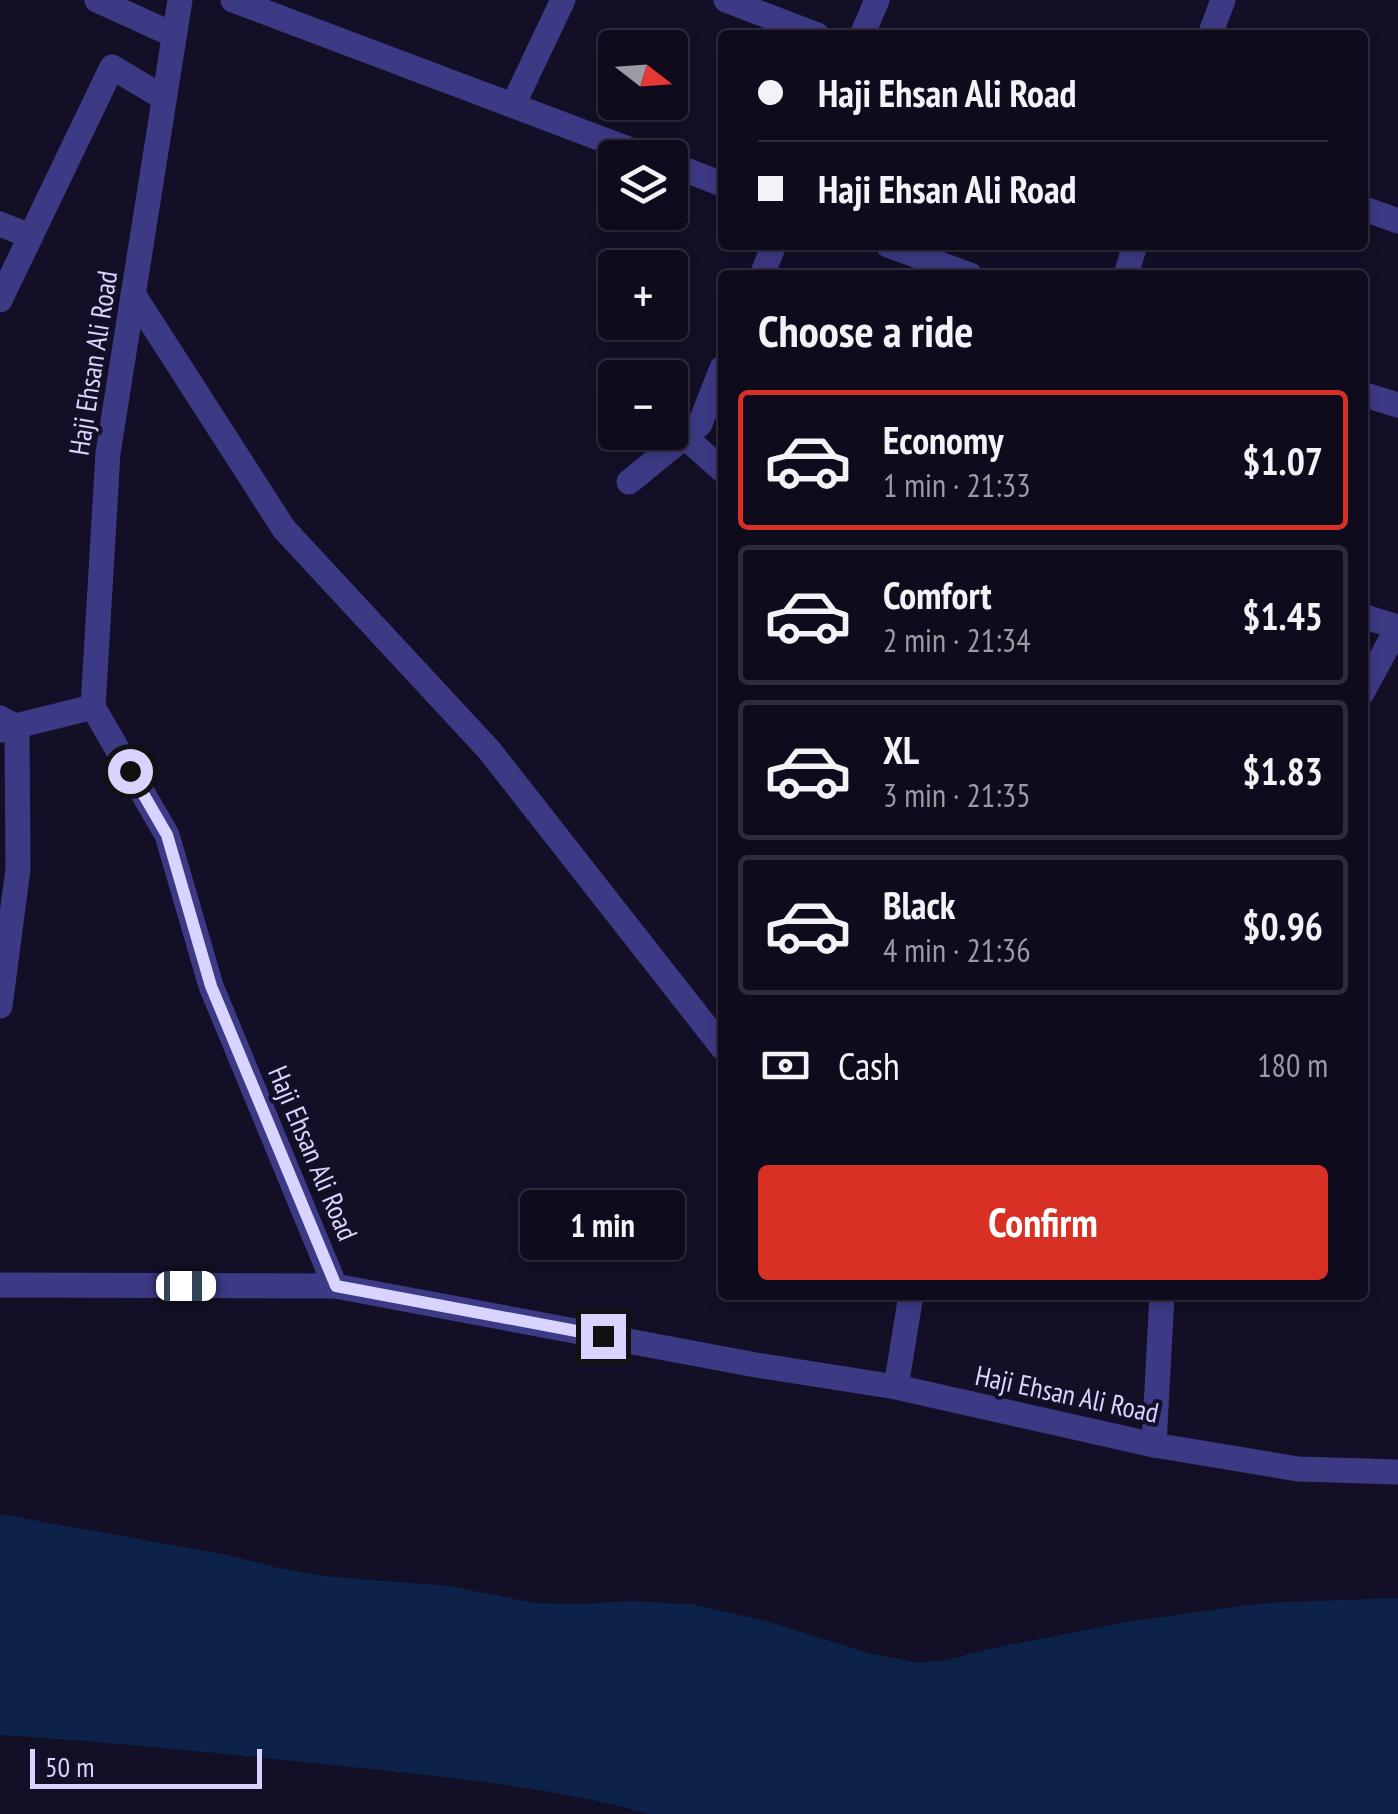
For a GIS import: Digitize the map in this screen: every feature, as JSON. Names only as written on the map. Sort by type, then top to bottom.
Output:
[{"type":"street","points":[[97,0],[174,35]]},
{"type":"street","name":"Haji Ehsan Ali Road","points":[[180,0],[108,453],[93,707],[167,835],[211,986],[336,1286],[756,1365],[896,1387],[1154,1444],[1298,1469],[1398,1472]]},
{"type":"street","points":[[233,0],[605,140]]},
{"type":"street","points":[[513,105],[563,0]]},
{"type":"street","points":[[726,0],[804,30]]},
{"type":"street","points":[[864,30],[877,0]]},
{"type":"street","points":[[1212,30],[1222,0]]},
{"type":"street","points":[[0,300],[112,66],[164,98]]},
{"type":"street","points":[[688,171],[718,182]]},
{"type":"street","points":[[1368,210],[1398,221]]},
{"type":"street","points":[[0,224],[30,236]]},
{"type":"street","points":[[902,250],[956,270]]},
{"type":"street","points":[[133,294],[284,529],[490,750],[718,1042]]},
{"type":"street","points":[[688,433],[700,424],[718,378]]},
{"type":"street","points":[[1368,396],[1398,405]]},
{"type":"street","points":[[688,440],[718,466]]},
{"type":"street","points":[[630,482],[668,450]]},
{"type":"street","points":[[1368,618],[1398,627],[1368,682]]},
{"type":"street","points":[[0,1006],[8,892],[18,870],[6,725],[93,707]]},
{"type":"street","points":[[0,1285],[336,1286]]},
{"type":"street","points":[[896,1387],[910,1300]]},
{"type":"street","points":[[1154,1444],[1162,1300]]},
{"type":"water","points":[[0,1514],[322,1576],[449,1586],[535,1603],[690,1604],[766,1621],[872,1654],[920,1663],[1132,1621],[1264,1603],[1398,1598],[1398,1814],[649,1814],[535,1789],[458,1779],[0,1735]]},
{"type":"route","points":[[130,771],[167,835],[211,986],[336,1286],[603,1336]]}]
